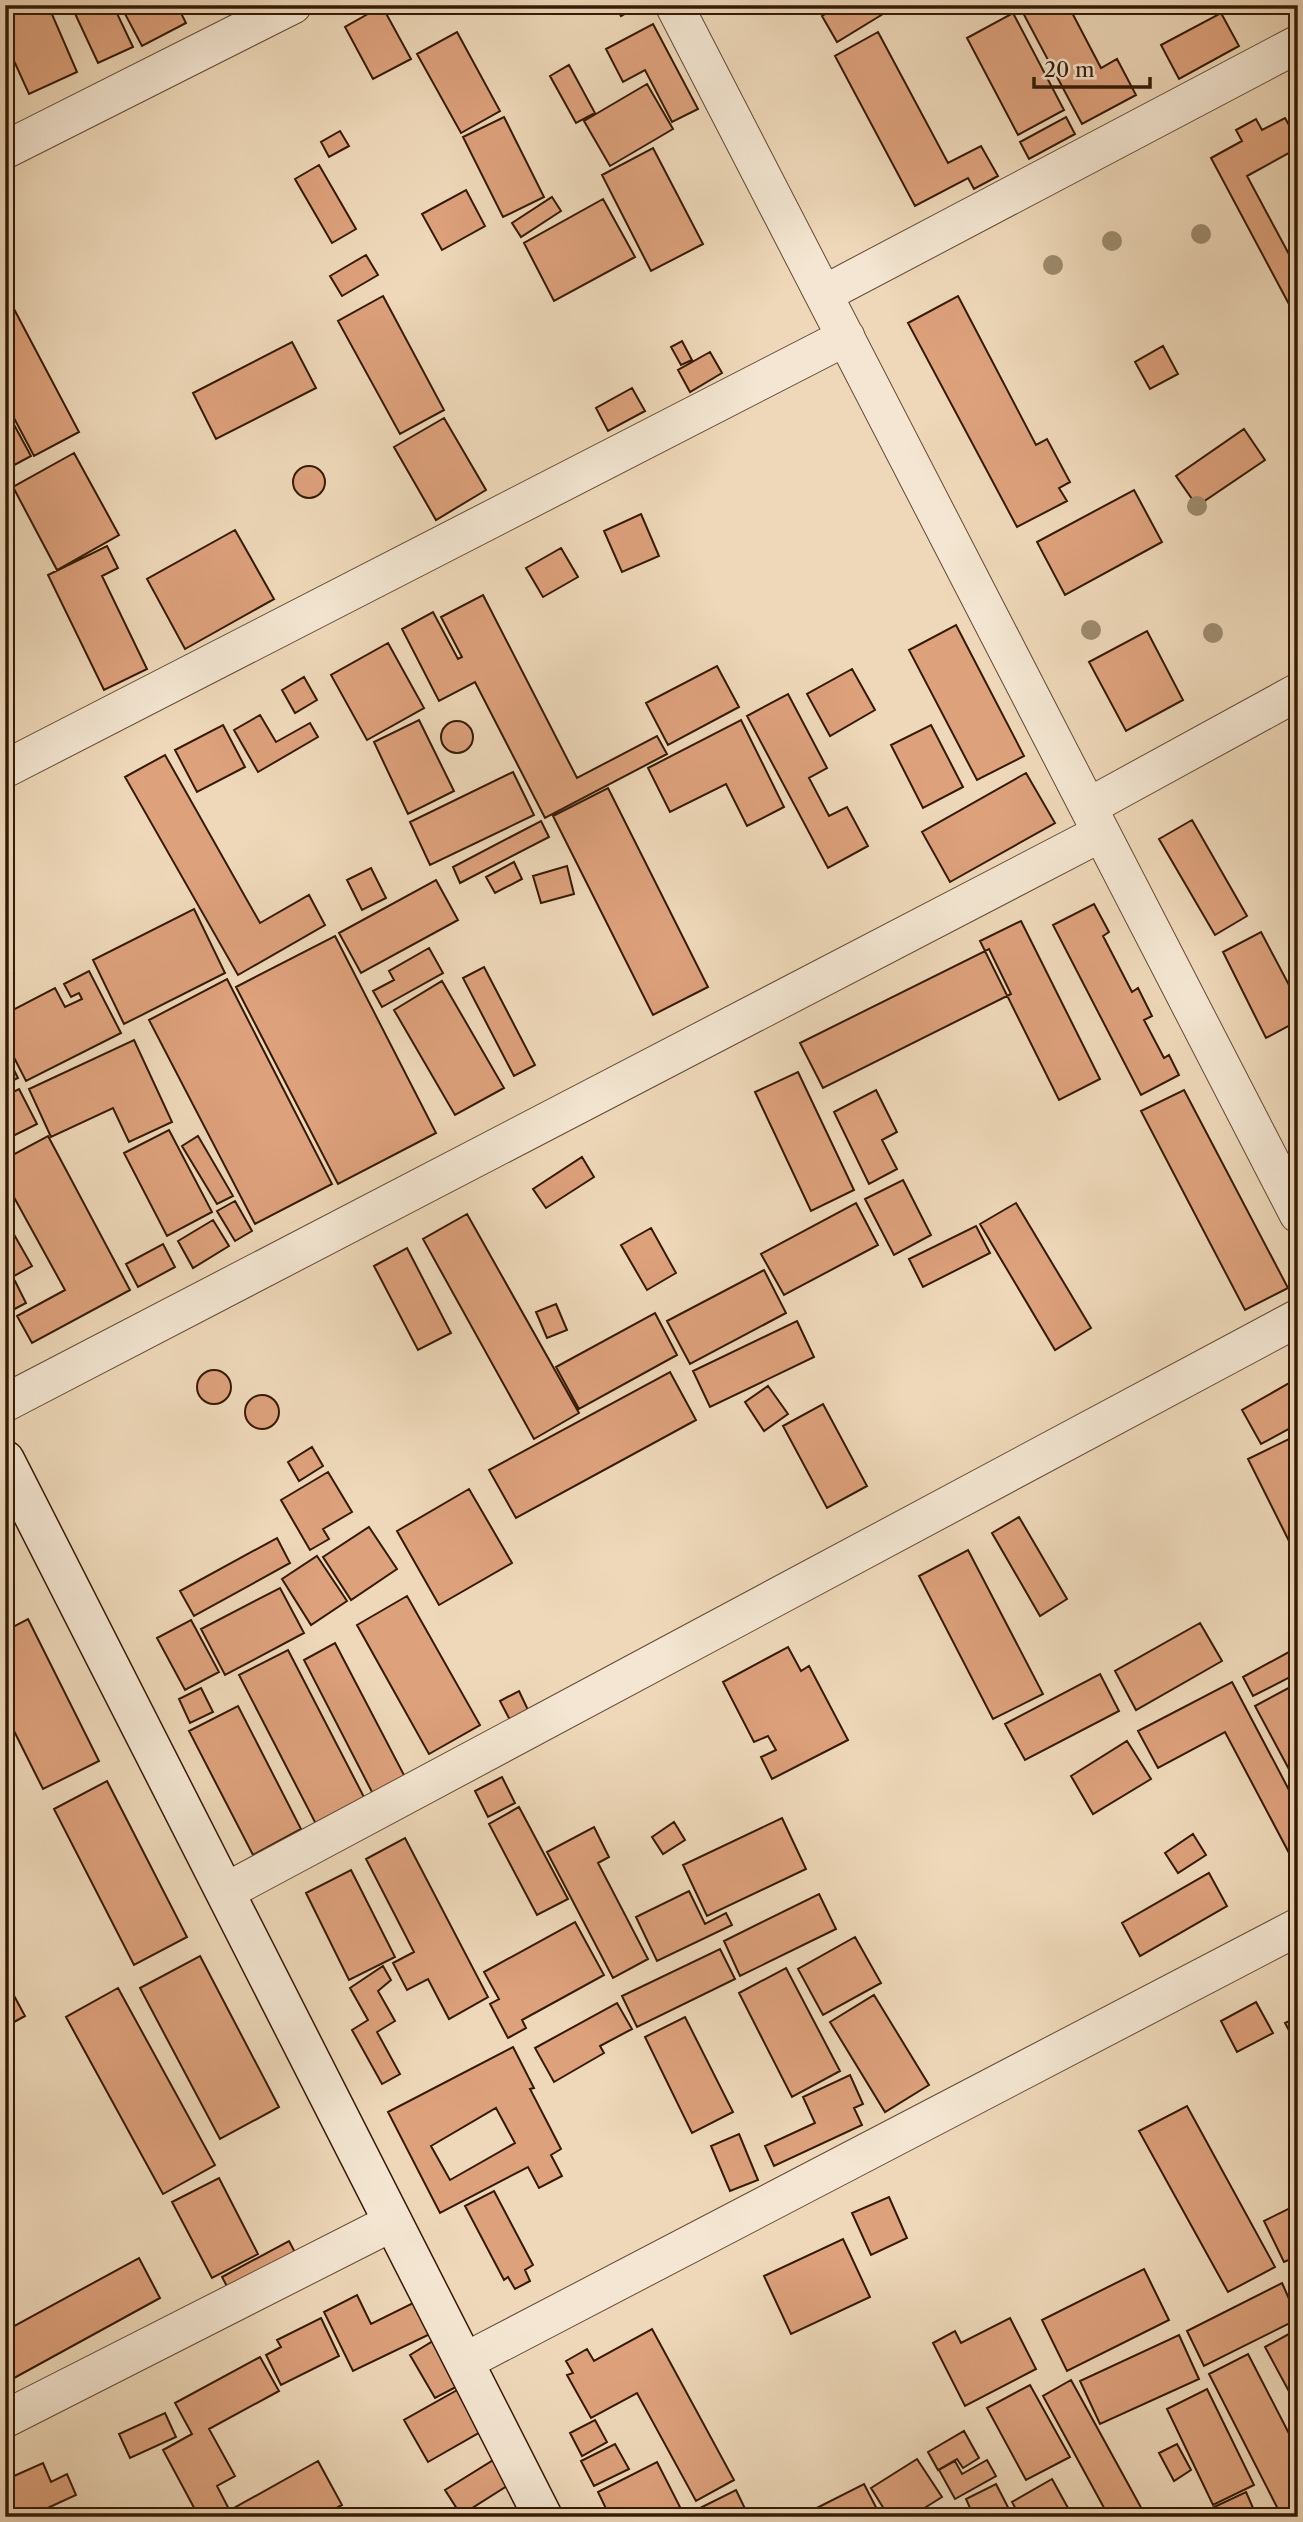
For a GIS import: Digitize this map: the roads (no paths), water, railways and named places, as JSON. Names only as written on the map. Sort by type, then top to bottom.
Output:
[{"type":"street","points":[[5,150],[293,5]]},
{"type":"street","points":[[674,5],[1298,1214]]},
{"type":"street","points":[[824,294],[1298,44]]},
{"type":"street","points":[[5,769],[846,337]]},
{"type":"street","points":[[5,1403],[1095,820],[1298,692]]},
{"type":"street","points":[[225,1892],[1298,1318]]},
{"type":"street","points":[[5,1460],[543,2517]]},
{"type":"street","points":[[464,2362],[1298,1927]]},
{"type":"street","points":[[5,2419],[393,2222]]}]
